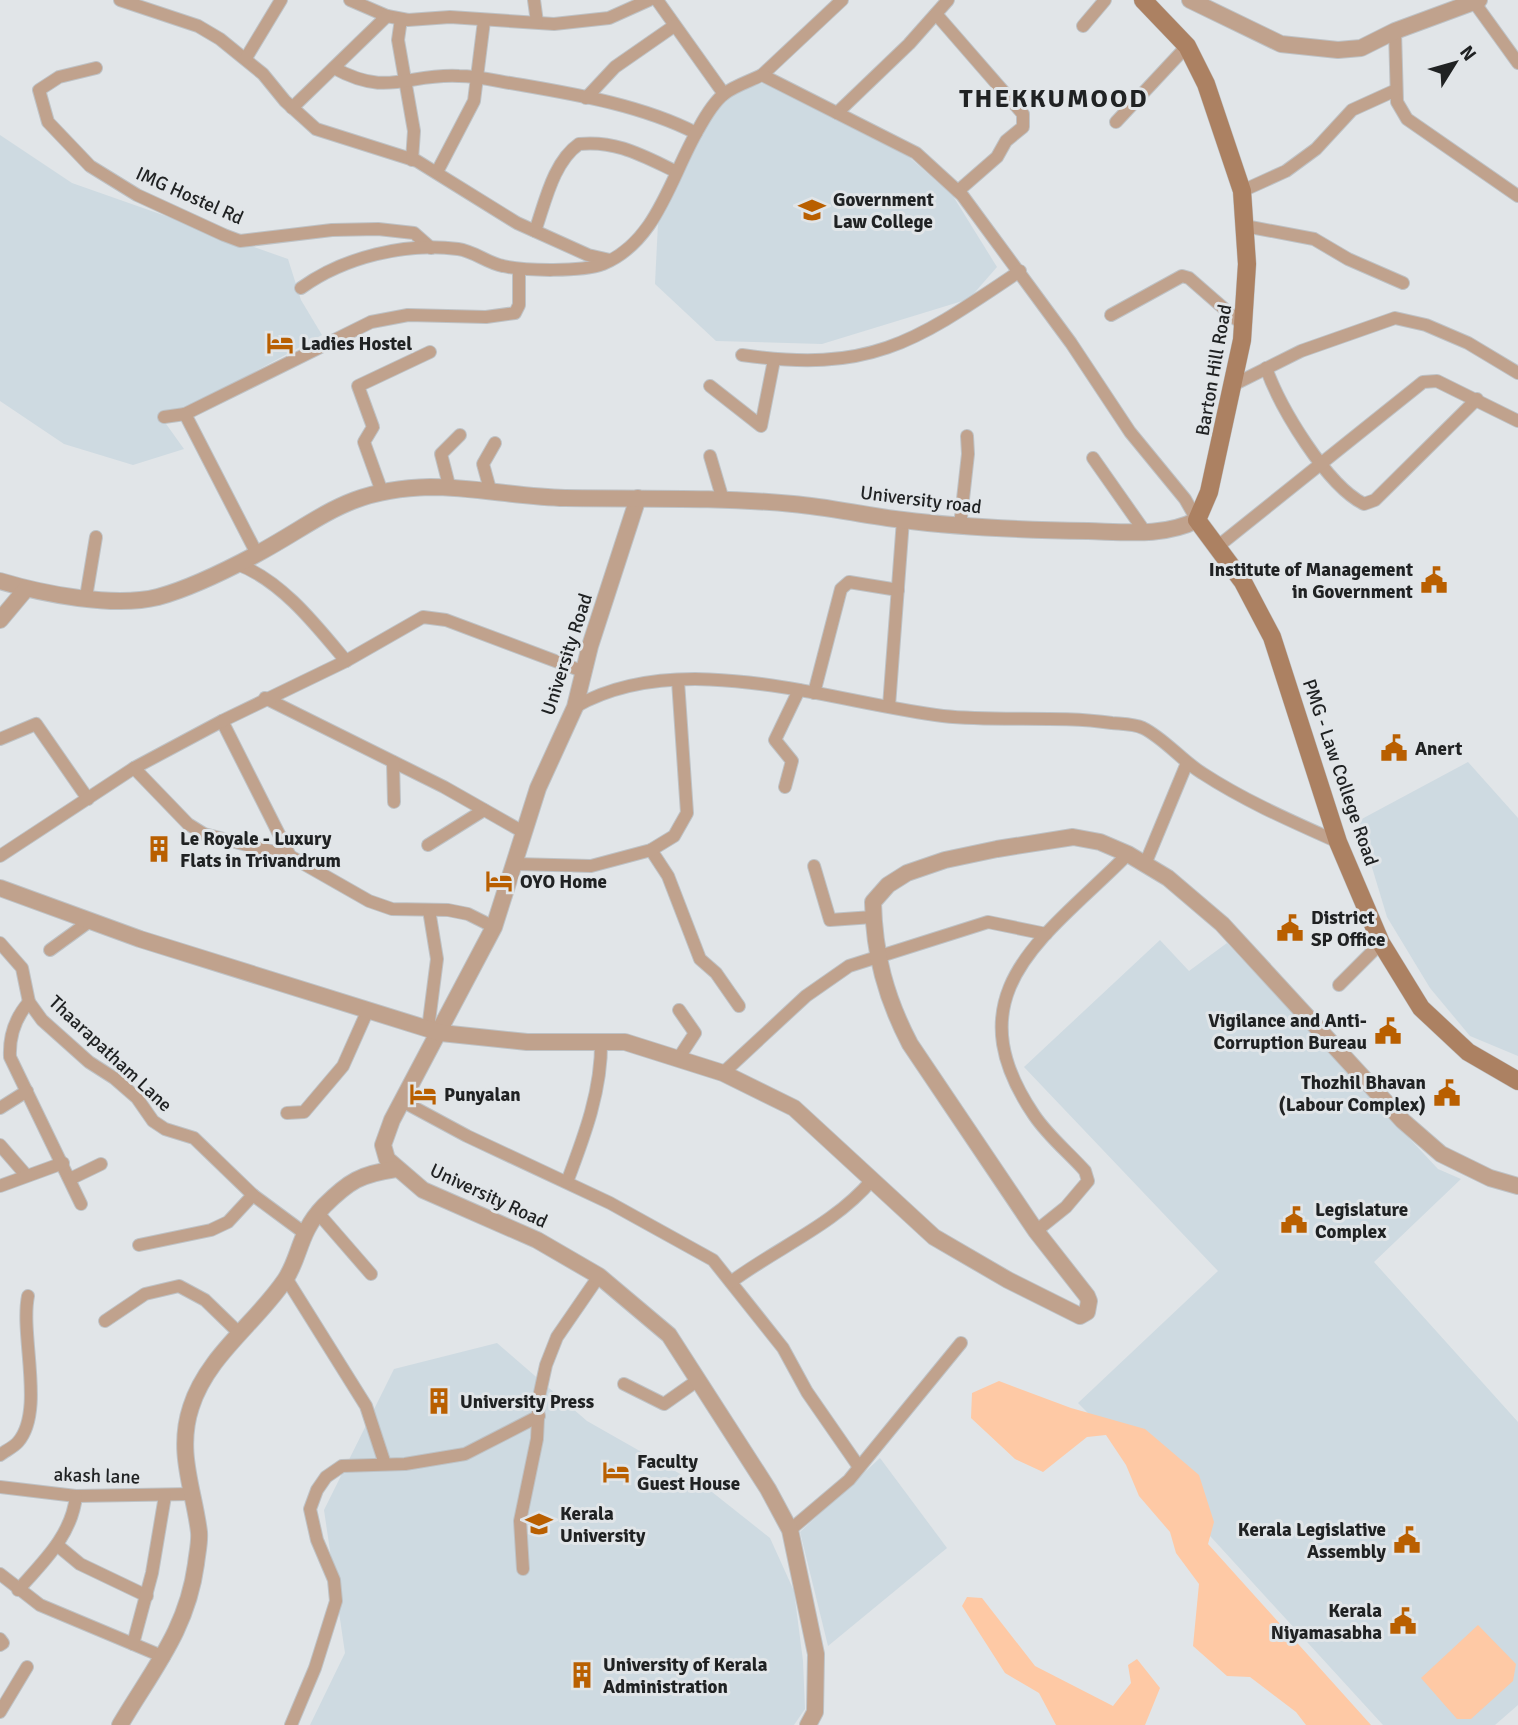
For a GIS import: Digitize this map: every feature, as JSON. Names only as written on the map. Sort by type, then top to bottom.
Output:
[{"type":"main road","name":"Barton Hill Road","points":[[1143,0],[1187,46],[1206,84],[1242,191],[1245,226],[1244,326],[1235,384],[1209,492],[1197,520]]},
{"type":"main road","name":"PMG - Law College Road","points":[[1197,520],[1243,582],[1272,637],[1338,842],[1381,943],[1422,1008],[1468,1052],[1518,1081]]},
{"type":"street","points":[[120,0],[198,26],[246,58],[292,108],[316,129],[412,160],[437,172],[477,200],[535,231],[588,255],[610,260]]},
{"type":"street","points":[[246,58],[281,0]]},
{"type":"street","points":[[349,0],[401,19],[450,17],[537,23],[609,18],[649,0]]},
{"type":"street","points":[[534,0],[537,23]]},
{"type":"street","points":[[657,0],[724,94]]},
{"type":"street","points":[[301,288],[334,269],[400,249],[461,249],[501,266],[519,269],[599,265],[623,255],[640,239],[658,210],[696,133],[724,94],[762,75],[842,0]]},
{"type":"street","points":[[837,113],[909,44],[948,0]]},
{"type":"street","points":[[1083,26],[1105,0]]},
{"type":"street","points":[[1190,0],[1281,44],[1338,50],[1361,48],[1395,31],[1476,1],[1518,62]]},
{"type":"street","points":[[936,14],[1023,114],[1023,127],[1006,141],[998,157],[958,191]]},
{"type":"street","points":[[292,108],[387,16]]},
{"type":"street","points":[[401,19],[398,40],[414,131],[412,160]]},
{"type":"street","points":[[437,172],[469,113],[478,77],[484,21]]},
{"type":"street","points":[[586,98],[615,67],[674,26]]},
{"type":"street","points":[[1395,31],[1397,102],[1407,119],[1518,196]]},
{"type":"street","points":[[1116,122],[1187,46]]},
{"type":"street","name":"IMG Hostel Rd","points":[[96,68],[59,77],[39,90],[48,122],[90,166],[137,195],[240,241],[332,230],[378,229],[414,233],[431,248]]},
{"type":"street","points":[[334,68],[368,82],[388,85],[455,75],[478,77],[660,116],[696,133]]},
{"type":"street","points":[[762,75],[916,153],[958,191],[1020,271],[1130,432],[1185,499],[1197,520]]},
{"type":"street","points":[[1242,191],[1286,171],[1316,149],[1352,110],[1396,90]]},
{"type":"street","points":[[535,231],[558,171],[579,144],[612,145],[629,149],[675,172]]},
{"type":"street","points":[[1245,226],[1314,239],[1348,259],[1403,283]]},
{"type":"street","points":[[164,417],[186,414],[371,322],[408,315],[486,317],[514,313],[519,305],[519,269]]},
{"type":"street","points":[[742,355],[809,362],[862,356],[898,346],[960,312],[1020,271]]},
{"type":"street","points":[[1111,314],[1182,276],[1189,278],[1244,326]]},
{"type":"street","points":[[1235,384],[1301,351],[1395,318],[1426,325],[1468,343],[1518,373]]},
{"type":"street","points":[[382,492],[364,442],[373,427],[358,386],[430,352]]},
{"type":"street","points":[[710,386],[761,426],[774,360]]},
{"type":"street","points":[[1266,368],[1276,398],[1322,466],[1353,497],[1364,504],[1370,503],[1477,400]]},
{"type":"street","points":[[1217,547],[1322,466],[1423,382],[1437,381],[1518,421]]},
{"type":"street","points":[[186,414],[257,554]]},
{"type":"street","points":[[450,489],[441,454],[460,435]]},
{"type":"street","points":[[960,526],[968,454],[967,436]]},
{"type":"street","points":[[491,493],[483,464],[495,443]]},
{"type":"street","points":[[710,456],[723,500]]},
{"type":"street","points":[[1093,458],[1145,532]]},
{"type":"street","name":"University road","points":[[0,581],[26,589],[86,597],[157,597],[257,554],[341,503],[382,492],[431,487],[491,493],[723,500],[824,507],[960,526],[1145,532],[1180,529],[1197,520]]},
{"type":"street","name":"University Road","points":[[638,498],[582,671],[575,707],[538,788],[494,927],[434,1031],[383,1145],[387,1159],[423,1190],[537,1240],[599,1276],[669,1335],[768,1489],[790,1530],[816,1654],[815,1713],[808,1725]]},
{"type":"street","points":[[889,706],[903,520]]},
{"type":"street","points":[[86,597],[96,537]]},
{"type":"street","points":[[237,564],[261,575],[277,588],[346,661]]},
{"type":"street","points":[[814,693],[841,589],[849,582],[898,590]]},
{"type":"street","points":[[0,620],[26,589]]},
{"type":"street","points":[[0,856],[134,768],[265,698],[346,661],[423,617],[446,620],[582,671]]},
{"type":"street","points":[[575,707],[599,693],[622,685],[678,681],[756,683],[944,716],[1076,718],[1141,727],[1187,764],[1244,800],[1338,842]]},
{"type":"street","points":[[516,863],[591,866],[651,850],[674,836],[687,813],[678,681]]},
{"type":"street","points":[[785,787],[792,761],[775,740],[799,690]]},
{"type":"street","points":[[265,698],[393,762],[525,833]]},
{"type":"street","points":[[222,721],[290,856]]},
{"type":"street","points":[[0,739],[36,724],[88,799]]},
{"type":"street","points":[[393,762],[394,802]]},
{"type":"street","points":[[1146,862],[1187,764]]},
{"type":"street","points":[[134,768],[188,824],[204,834],[290,856],[369,901],[392,909],[448,909],[468,914],[494,927]]},
{"type":"street","points":[[428,845],[484,810]]},
{"type":"street","points":[[0,888],[90,921],[367,1012],[434,1031],[527,1042],[625,1042],[723,1073],[794,1108],[934,1237],[1008,1280],[1080,1316],[1087,1311],[1089,1301],[1036,1231],[910,1044],[896,1017],[878,959],[873,902],[888,885],[907,873],[944,860],[1073,837],[1101,842],[1146,862],[1223,924],[1403,1121],[1441,1154],[1490,1178],[1517,1183]]},
{"type":"street","points":[[651,850],[668,876],[700,959],[716,973],[739,1006]]},
{"type":"street","points":[[1036,1231],[1066,1207],[1088,1181],[1085,1171],[1035,1116],[1002,1047],[1000,1021],[1003,999],[1030,952],[1128,854]]},
{"type":"street","points":[[814,866],[830,920],[873,917]]},
{"type":"street","points":[[429,910],[437,960],[434,1031]]},
{"type":"street","points":[[50,950],[90,921]]},
{"type":"street","points":[[723,1073],[824,982],[849,967],[988,922],[1046,934]]},
{"type":"street","name":"Thaarapatham Lane","points":[[0,943],[22,968],[29,1002],[57,1034],[137,1098],[153,1121],[165,1129],[194,1138],[254,1195],[303,1232]]},
{"type":"street","points":[[1339,985],[1381,943]]},
{"type":"street","points":[[29,1002],[21,1011],[9,1041],[10,1057],[81,1204]]},
{"type":"street","points":[[678,1059],[695,1033],[679,1010]]},
{"type":"street","points":[[287,1113],[304,1112],[343,1066],[367,1012]]},
{"type":"street","points":[[567,1182],[587,1126],[601,1065],[601,1041]]},
{"type":"street","points":[[0,1108],[27,1091]]},
{"type":"street","points":[[402,1101],[467,1136],[567,1182],[713,1260],[783,1348],[807,1392],[859,1467]]},
{"type":"street","points":[[0,1145],[26,1175]]},
{"type":"street","points":[[120,1725],[164,1657],[190,1600],[200,1535],[186,1475],[187,1427],[191,1406],[212,1365],[286,1278],[303,1232],[318,1213],[362,1174],[383,1145]]},
{"type":"street","points":[[0,1186],[63,1163]]},
{"type":"street","points":[[70,1180],[101,1164]]},
{"type":"street","points":[[362,1174],[396,1169]]},
{"type":"street","points":[[731,1282],[829,1219],[858,1197],[872,1180]]},
{"type":"street","points":[[139,1245],[211,1230],[228,1222],[254,1195]]},
{"type":"street","points":[[318,1213],[371,1274]]},
{"type":"street","points":[[523,1569],[520,1521],[537,1439],[546,1365],[557,1337],[599,1276]]},
{"type":"street","points":[[286,1278],[366,1406],[385,1464]]},
{"type":"street","points":[[105,1321],[145,1294],[179,1286],[205,1300],[239,1333]]},
{"type":"street","points":[[0,1455],[18,1442],[26,1427],[32,1380],[25,1312],[29,1296]]},
{"type":"street","points":[[790,1530],[859,1467],[961,1343]]},
{"type":"street","points":[[624,1384],[664,1404],[698,1380]]},
{"type":"street","points":[[291,1725],[315,1668],[336,1601],[334,1580],[311,1521],[310,1509],[317,1490],[326,1477],[342,1466],[405,1464],[465,1454],[539,1416]]},
{"type":"street","name":"akash lane","points":[[0,1487],[76,1496],[192,1494]]},
{"type":"street","points":[[18,1590],[57,1545],[74,1516],[76,1496]]},
{"type":"street","points":[[133,1644],[147,1596],[165,1496]]},
{"type":"street","points":[[57,1545],[80,1564],[147,1596]]},
{"type":"street","points":[[0,1574],[18,1590],[70,1621],[164,1657]]},
{"type":"street","points":[[0,1639],[3,1643],[0,1645]]},
{"type":"street","points":[[0,1712],[27,1667]]},
{"type":"shaded area","name":"Government Law College","points":[[764,83],[909,157],[953,196],[997,267],[969,299],[822,344],[716,341],[655,284],[658,223],[669,189],[708,118],[737,85]]},
{"type":"shaded area","points":[[0,135],[72,183],[288,259],[301,300],[322,335],[164,421],[184,449],[133,465],[64,444],[0,401]]},
{"type":"shaded area","points":[[1468,762],[1518,818],[1518,1056],[1470,1036],[1430,988],[1387,917],[1358,821]]},
{"type":"shaded area","name":"Legislature Complex","points":[[1160,940],[1189,971],[1227,943],[1438,1169],[1461,1179],[1374,1262],[1518,1422],[1518,1705],[1495,1725],[1383,1725],[1211,1537],[1078,1403],[1218,1271],[1024,1067]]},
{"type":"shaded area","name":"Kerala University","points":[[497,1343],[587,1421],[712,1492],[770,1538],[794,1591],[803,1661],[805,1709],[794,1725],[310,1725],[345,1653],[324,1510],[394,1369]]},
{"type":"shaded area","points":[[999,1381],[1071,1408],[1145,1429],[1199,1475],[1214,1522],[1208,1544],[1371,1725],[1306,1725],[1296,1712],[1250,1677],[1227,1676],[1193,1646],[1199,1584],[1176,1553],[1170,1532],[1139,1496],[1126,1465],[1106,1435],[1087,1437],[1043,1472],[1015,1459],[971,1418],[972,1393]]},
{"type":"shaded area","points":[[880,1458],[947,1548],[828,1646],[800,1532]]},
{"type":"shaded area","points":[[967,1597],[982,1598],[1035,1666],[1113,1706],[1131,1683],[1128,1665],[1137,1659],[1160,1688],[1145,1725],[1056,1725],[1039,1693],[1005,1673],[962,1606]]},
{"type":"shaded area","points":[[1478,1625],[1516,1664],[1513,1681],[1471,1719],[1457,1719],[1421,1678]]},
{"type":"place","name":"Government Law College","points":[[812,210]]},
{"type":"place","name":"Ladies Hostel","points":[[280,343]]},
{"type":"place","name":"Institute of Management in Government","points":[[1434,580]]},
{"type":"place","name":"Anert","points":[[1394,748]]},
{"type":"place","name":"Le Royale - Luxury Flats in Trivandrum","points":[[159,849]]},
{"type":"place","name":"OYO Home","points":[[499,881]]},
{"type":"place","name":"District SP Office","points":[[1290,928]]},
{"type":"place","name":"Vigilance and Anti- Corruption Bureau","points":[[1388,1031]]},
{"type":"place","name":"Thozhil Bhavan (Labour Complex)","points":[[1447,1093]]},
{"type":"place","name":"Punyalan","points":[[423,1094]]},
{"type":"place","name":"Legislature Complex","points":[[1294,1220]]},
{"type":"place","name":"University Press","points":[[439,1401]]},
{"type":"place","name":"Faculty Guest House","points":[[616,1472]]},
{"type":"place","name":"Kerala University","points":[[539,1524]]},
{"type":"place","name":"Kerala Legislative Assembly","points":[[1407,1540]]},
{"type":"place","name":"Kerala Niyamasabha","points":[[1403,1621]]},
{"type":"place","name":"University of Kerala Administration","points":[[582,1675]]},
{"type":"district","name":"THEKKUMOOD","points":[[1054,98]]}]
